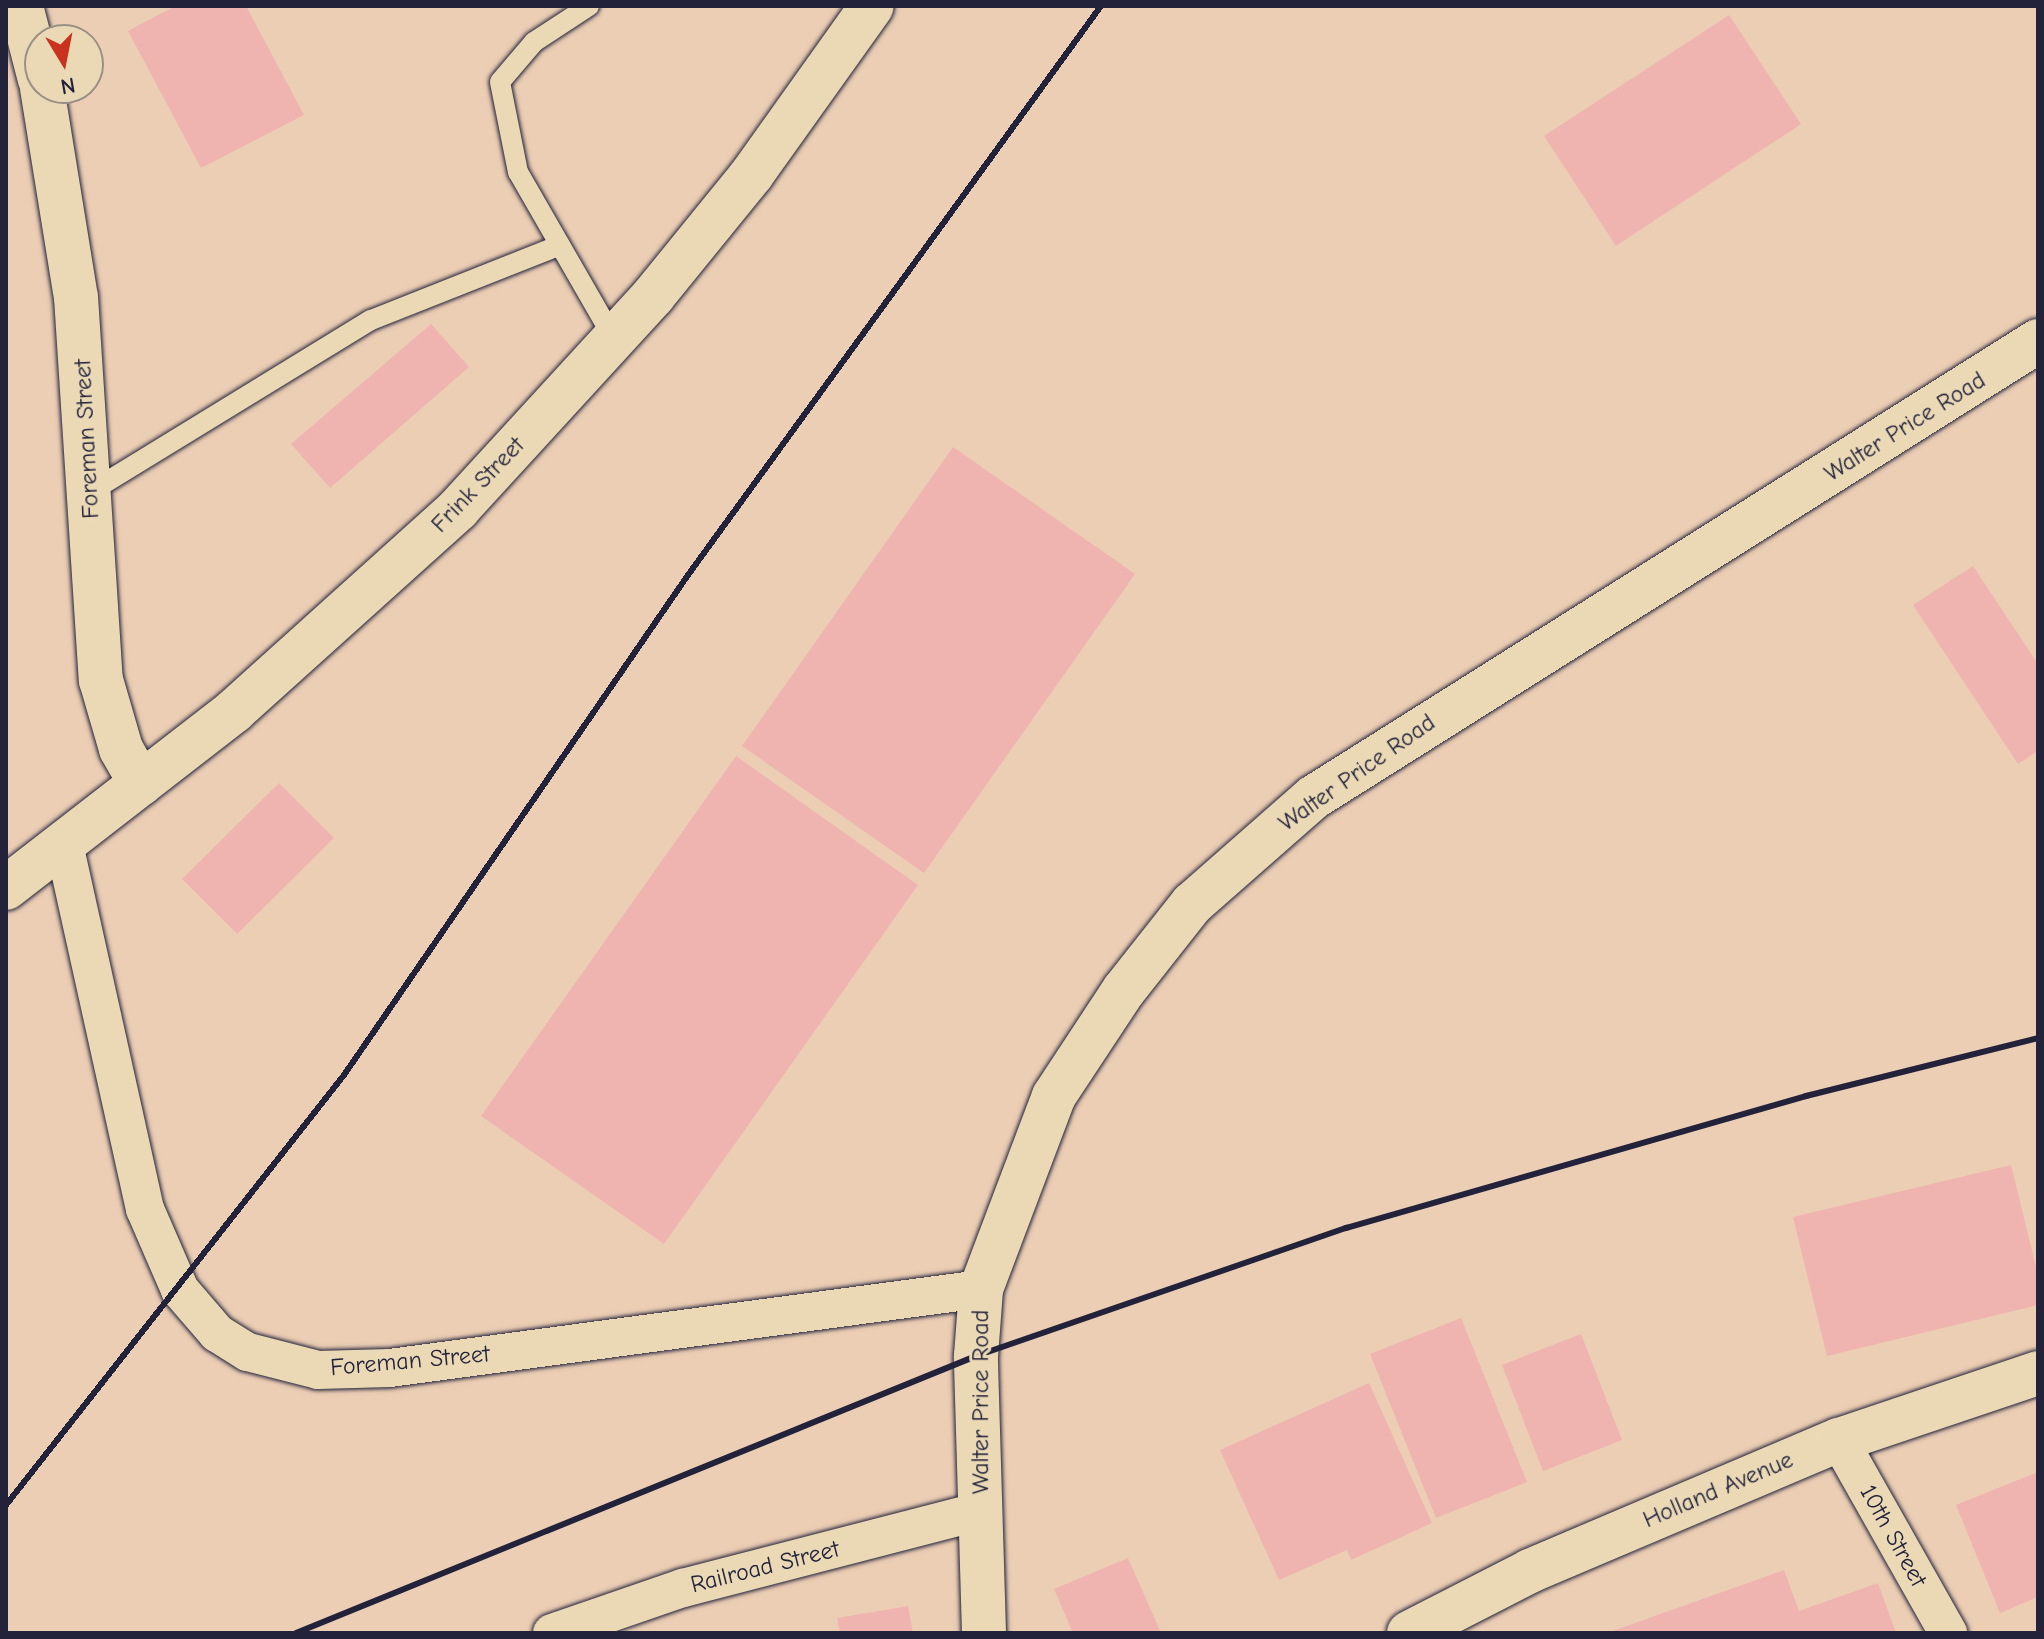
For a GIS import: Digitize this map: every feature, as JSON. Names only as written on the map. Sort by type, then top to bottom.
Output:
[{"type":"street","name":"Frink Street","points":[[6,888],[234,711],[458,509],[614,339],[752,174],[872,6]]},
{"type":"street","name":"Foreman Street","points":[[45,104],[76,297],[101,680],[121,749],[141,784]]},
{"type":"street","name":"Walter Price Road","points":[[984,1633],[976,1356],[981,1289],[1054,1096],[1143,965],[1192,904],[1314,797],[1525,659],[1895,436],[2038,341]]},
{"type":"street","name":"Foreman Street","points":[[64,844],[145,1209],[180,1290],[217,1333],[248,1352],[318,1370],[390,1368],[981,1289]]},
{"type":"street","name":"Holland Avenue","points":[[1409,1633],[1530,1571],[1839,1440],[2038,1373]]},
{"type":"street","name":"10th Street","points":[[1839,1440],[1948,1633]]},
{"type":"street","name":"Railroad Street","points":[[552,1633],[683,1588],[981,1511]]},
{"type":"lane","points":[[589,6],[534,42],[500,82],[518,172],[614,339]]},
{"type":"lane","points":[[90,492],[371,320],[560,245]]},
{"type":"building","points":[[175,6],[246,6],[304,115],[201,168],[128,31]]},
{"type":"building","points":[[1729,15],[1801,124],[1616,246],[1544,136]]},
{"type":"building","points":[[431,324],[469,367],[330,488],[291,444]]},
{"type":"building","points":[[953,447],[1135,574],[924,873],[742,746]]},
{"type":"building","points":[[1973,566],[2038,664],[2038,751],[2018,764],[1913,605]]},
{"type":"building","points":[[736,756],[918,885],[664,1244],[481,1116]]},
{"type":"building","points":[[279,783],[334,838],[237,934],[182,879]]},
{"type":"building","points":[[2011,1165],[2038,1275],[2038,1305],[1827,1356],[1793,1217]]},
{"type":"building","points":[[1461,1318],[1527,1482],[1436,1518],[1370,1354]]},
{"type":"building","points":[[1581,1334],[1622,1440],[1543,1471],[1502,1365]]},
{"type":"building","points":[[1369,1383],[1432,1523],[1351,1560],[1347,1550],[1279,1580],[1220,1450]]},
{"type":"building","points":[[2038,1472],[2038,1597],[2000,1613],[1956,1505]]},
{"type":"building","points":[[1128,1558],[1161,1633],[1073,1633],[1054,1589]]},
{"type":"building","points":[[1784,1570],[1799,1611],[1878,1583],[1896,1633],[1607,1633]]},
{"type":"building","points":[[908,1606],[913,1633],[840,1633],[837,1618]]},
{"type":"railway","points":[[6,1505],[344,1075],[688,575],[1101,6]]},
{"type":"railway","points":[[296,1633],[976,1356],[1346,1228],[1806,1096],[2038,1038]]}]
